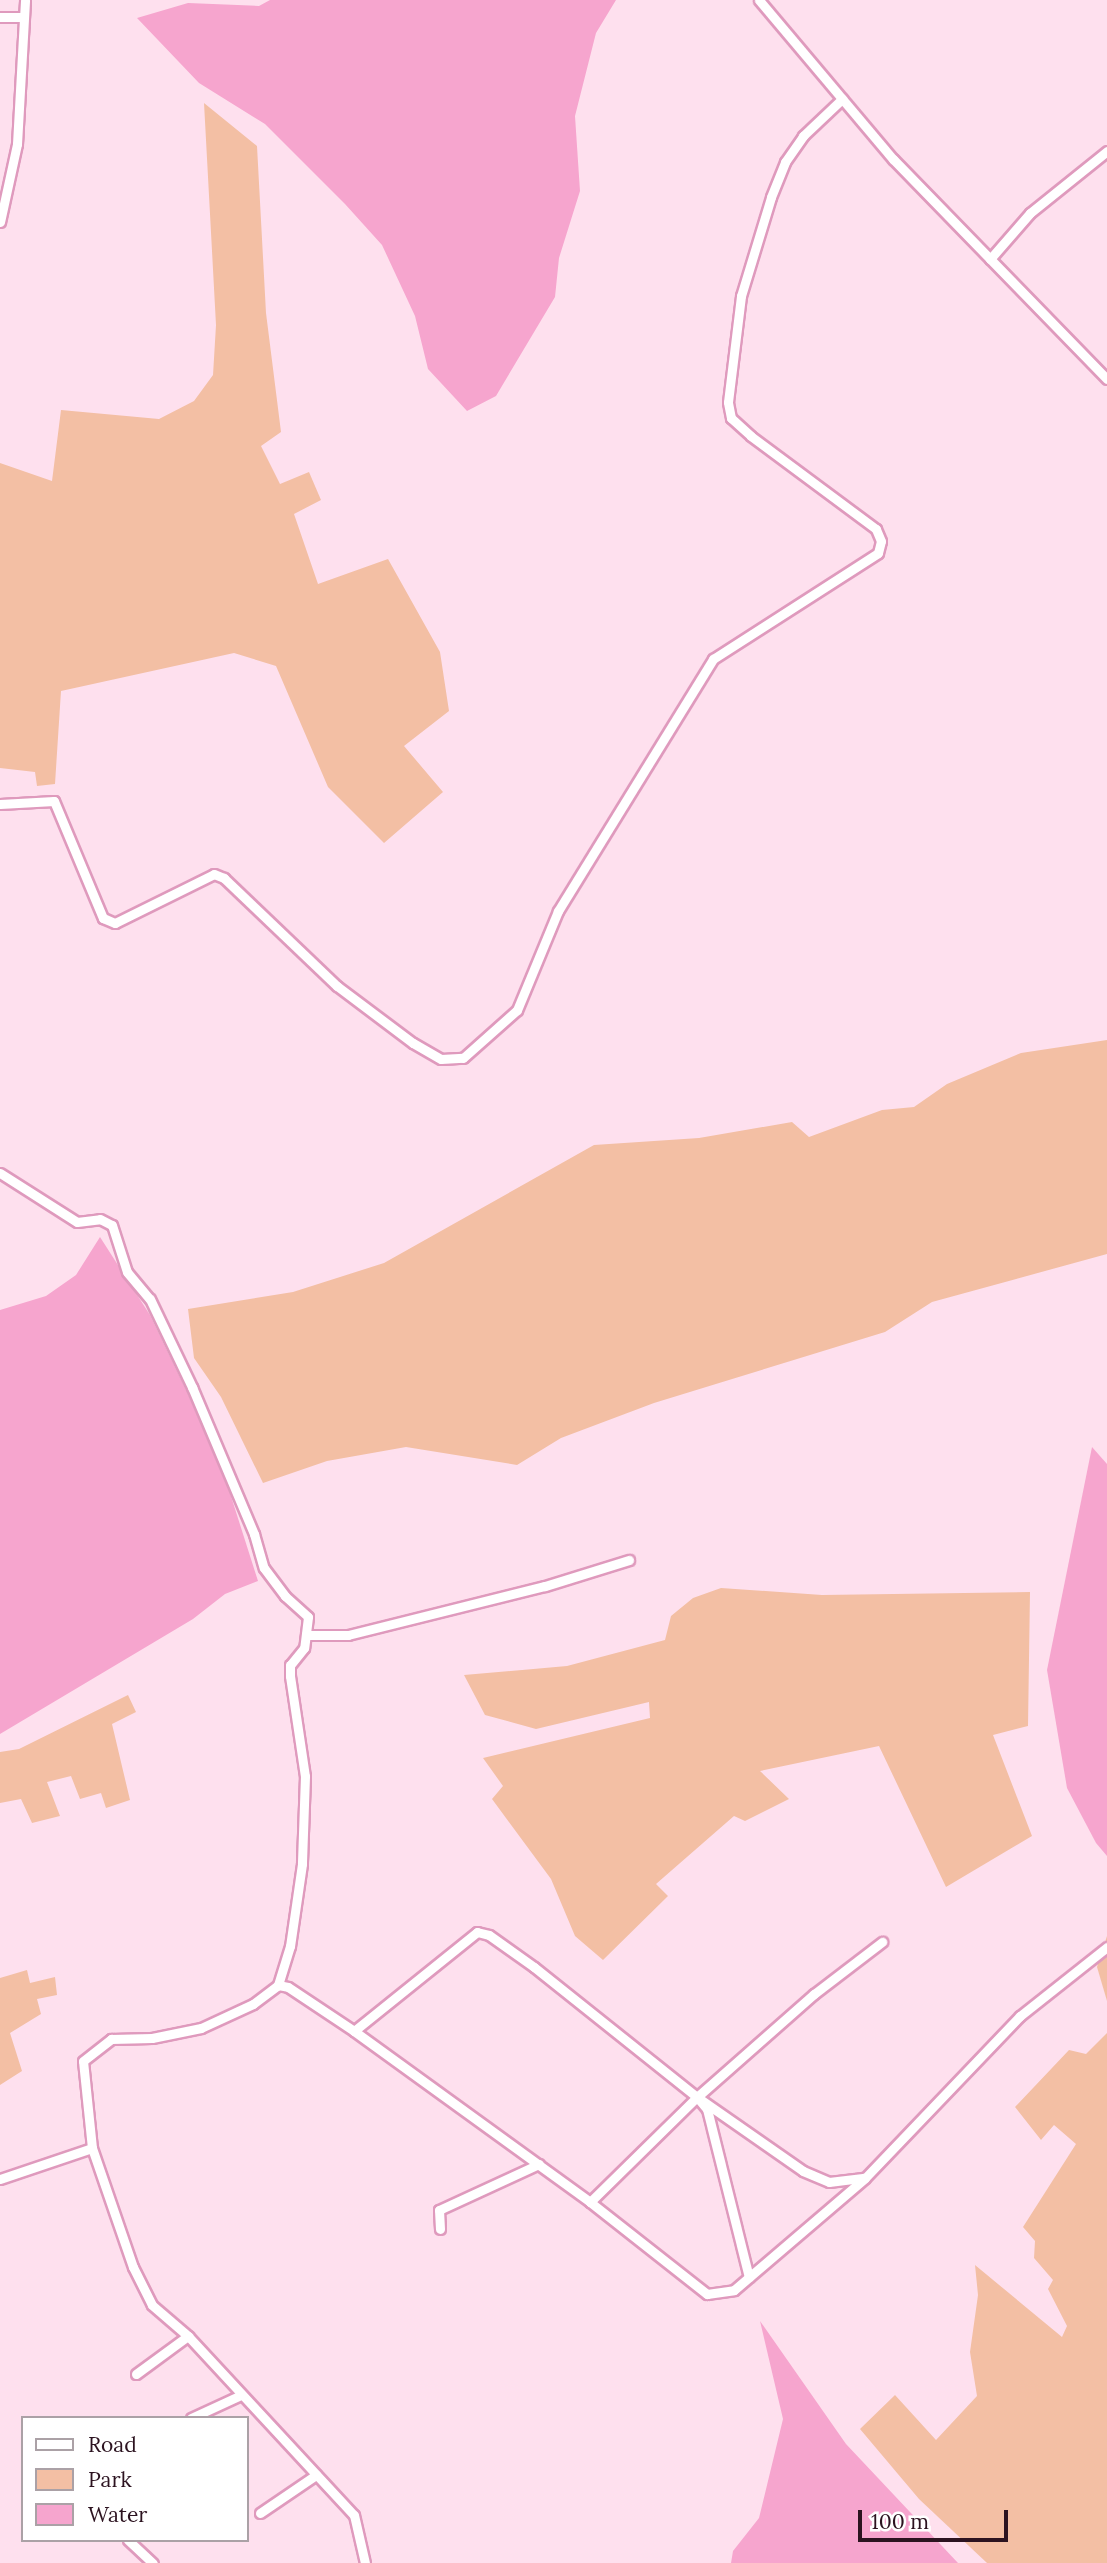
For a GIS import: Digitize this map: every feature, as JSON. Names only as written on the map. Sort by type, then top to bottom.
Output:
[{"type":"street","points":[[0,222],[17,144],[25,0]]},
{"type":"street","points":[[759,0],[893,159],[1107,379]]},
{"type":"street","points":[[0,17],[24,17]]},
{"type":"street","points":[[0,804],[54,801],[103,918],[115,923],[214,874],[224,878],[337,986],[413,1044],[441,1059],[463,1058],[517,1010],[558,911],[713,659],[878,553],[881,541],[876,529],[751,436],[731,418],[728,402],[741,296],[771,197],[785,162],[803,136],[842,99]]},
{"type":"street","points":[[990,259],[1030,213],[1107,151]]},
{"type":"street","points":[[0,1173],[77,1222],[100,1219],[112,1226],[127,1272],[150,1299],[192,1387],[254,1534],[264,1568],[285,1596],[308,1617],[304,1648],[290,1665],[305,1776],[302,1864],[290,1946],[278,1984],[253,2004],[201,2028],[152,2038],[110,2039],[83,2061],[92,2148],[133,2267],[152,2305],[188,2336],[354,2515],[365,2563]]},
{"type":"street","points":[[306,1635],[348,1635],[545,1587],[629,1560]]},
{"type":"street","points":[[354,2031],[477,1932],[489,1935],[534,1967],[697,2097],[803,2171],[829,2182],[864,2178]]},
{"type":"street","points":[[590,2202],[697,2097],[814,1994],[882,1942]]},
{"type":"street","points":[[278,1984],[288,1987],[354,2031],[539,2164],[707,2294],[734,2290],[864,2178],[1020,2016],[1107,1947]]},
{"type":"street","points":[[697,2097],[707,2109],[749,2277]]},
{"type":"street","points":[[0,2179],[92,2148]]},
{"type":"street","points":[[440,2229],[439,2210],[539,2164]]},
{"type":"street","points":[[136,2374],[188,2336]]},
{"type":"street","points":[[195,2416],[242,2395]]},
{"type":"street","points":[[260,2512],[316,2474]]},
{"type":"street","points":[[130,2542],[153,2563]]},
{"type":"green space","points":[[204,103],[257,146],[266,313],[281,432],[261,446],[280,484],[309,472],[321,500],[294,514],[318,584],[388,559],[440,652],[449,711],[404,746],[443,792],[384,843],[328,787],[276,666],[234,653],[61,691],[55,784],[37,786],[35,772],[0,768],[0,463],[52,481],[61,410],[159,419],[194,401],[213,375],[216,325]]},
{"type":"green space","points":[[1107,1040],[1107,1254],[932,1302],[885,1332],[654,1403],[561,1438],[517,1465],[406,1447],[327,1461],[263,1483],[221,1397],[194,1358],[188,1309],[293,1292],[384,1263],[594,1145],[699,1138],[792,1122],[809,1137],[882,1110],[914,1107],[947,1084],[1021,1053]]},
{"type":"green space","points":[[721,1588],[822,1595],[1030,1592],[1028,1726],[993,1735],[1032,1836],[946,1887],[879,1746],[760,1771],[789,1799],[745,1821],[734,1816],[656,1884],[668,1896],[603,1960],[575,1936],[551,1879],[492,1799],[503,1786],[483,1758],[650,1718],[649,1702],[536,1729],[485,1715],[464,1675],[567,1666],[665,1640],[671,1616],[693,1598]]},
{"type":"green space","points":[[128,1695],[136,1712],[112,1724],[130,1800],[106,1808],[101,1793],[80,1799],[71,1776],[47,1782],[60,1816],[32,1823],[21,1799],[0,1803],[0,1752],[19,1749]]},
{"type":"green space","points":[[1107,1936],[1107,2001],[1097,1967]]},
{"type":"green space","points":[[27,1970],[30,1983],[55,1977],[57,1995],[37,1999],[41,2014],[10,2033],[22,2071],[0,2085],[0,1978]]},
{"type":"green space","points":[[1107,2033],[1107,2563],[987,2563],[919,2499],[860,2429],[895,2395],[936,2440],[977,2396],[970,2352],[978,2295],[975,2265],[1062,2337],[1067,2326],[1048,2289],[1053,2280],[1034,2258],[1035,2241],[1023,2227],[1076,2144],[1054,2125],[1041,2140],[1015,2107],[1069,2050],[1086,2054]]},
{"type":"water","points":[[270,0],[616,0],[596,33],[575,116],[580,191],[559,258],[555,297],[496,396],[467,411],[428,369],[415,316],[382,245],[265,124],[199,83],[137,18],[188,3],[259,6]]},
{"type":"water","points":[[100,1237],[150,1315],[188,1394],[229,1490],[258,1581],[225,1594],[193,1619],[0,1734],[0,1310],[46,1296],[76,1275]]},
{"type":"water","points":[[1092,1447],[1107,1464],[1107,1856],[1096,1843],[1067,1788],[1047,1670]]},
{"type":"water","points":[[760,2321],[846,2444],[958,2563],[731,2563],[733,2551],[759,2518],[783,2419]]}]
